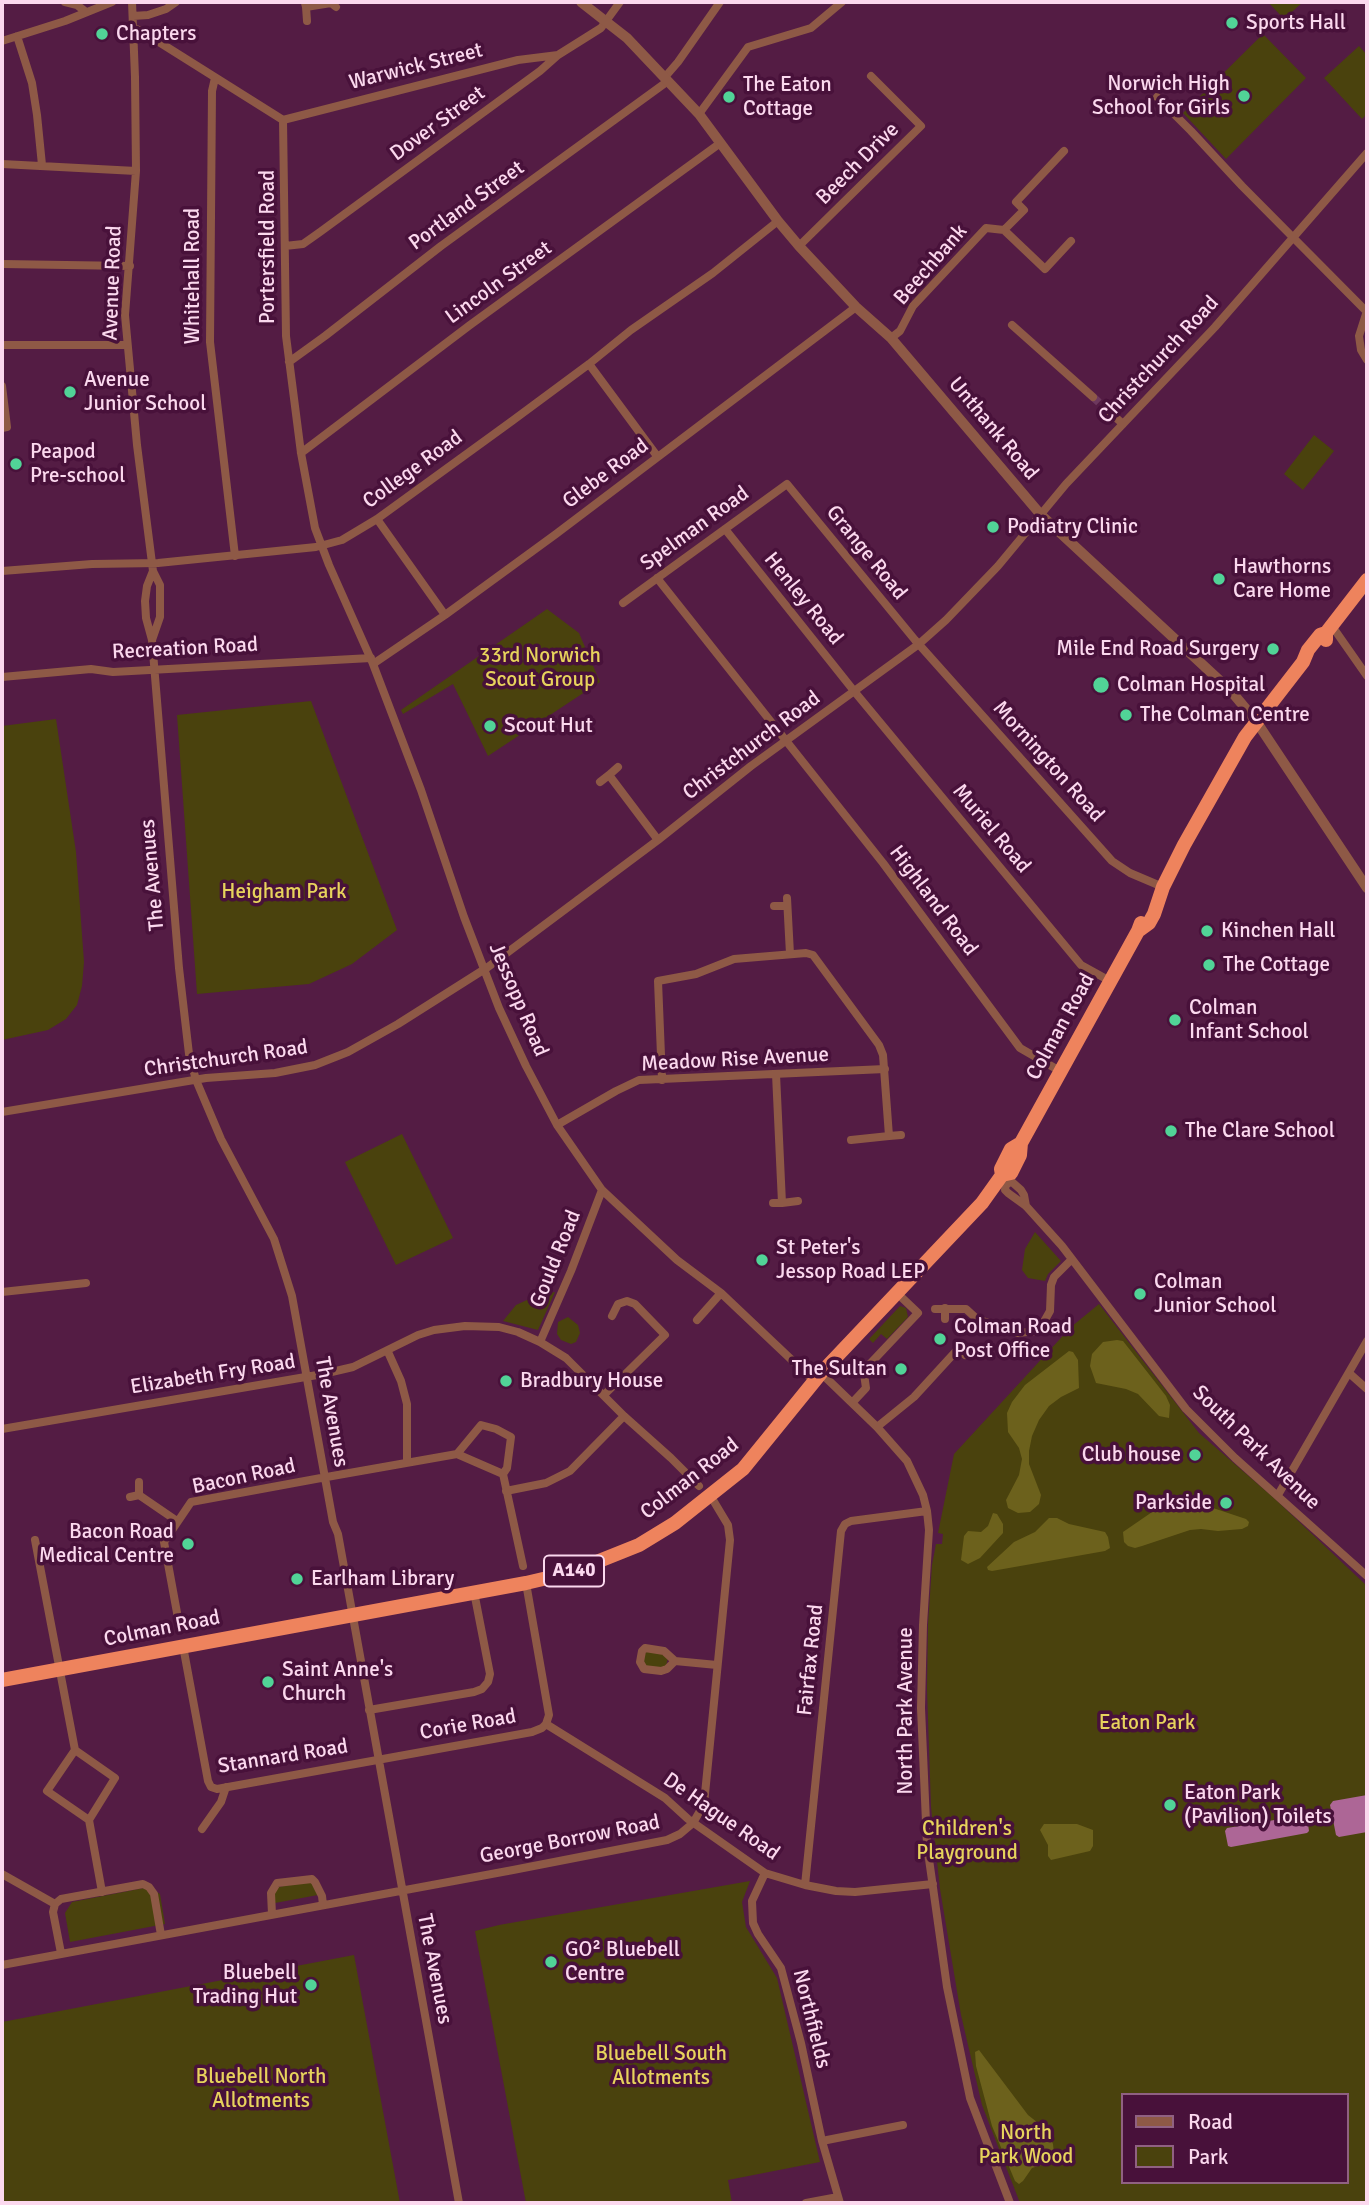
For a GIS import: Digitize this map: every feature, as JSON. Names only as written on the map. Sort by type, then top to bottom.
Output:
[{"type":"highway","name":"A140","points":[[1256,722],[1303,662],[1304,654],[1320,635],[1329,630],[1367,580]]},
{"type":"highway","name":"Colman Road","points":[[2,1680],[526,1583],[589,1566],[639,1545],[675,1523],[705,1490],[743,1469],[818,1377],[898,1294],[1002,1179],[1001,1169],[1011,1149],[1021,1143],[1138,931],[1143,915],[1162,889],[1203,810],[1256,722]]},
{"type":"street","points":[[65,2],[77,5],[86,12]]},
{"type":"street","points":[[2,41],[112,2]]},
{"type":"street","name":"Avenue Road","points":[[132,2],[135,171],[125,315],[135,431],[153,567]]},
{"type":"street","points":[[133,16],[148,15],[166,9],[176,2]]},
{"type":"street","name":"Unthank Road","points":[[581,2],[606,20],[699,114],[719,144],[799,246],[856,307],[891,338],[1041,515],[1231,691],[1256,722],[1367,888]]},
{"type":"street","name":"Dover Street","points":[[285,246],[303,244],[312,238],[558,55],[601,28],[620,2]]},
{"type":"street","name":"Portland Street","points":[[289,362],[666,79],[720,2]]},
{"type":"street","points":[[699,114],[748,47],[811,27],[842,2]]},
{"type":"street","points":[[307,21],[305,5],[333,4]]},
{"type":"street","points":[[134,28],[283,120]]},
{"type":"street","points":[[17,36],[32,83],[42,165]]},
{"type":"street","name":"Warwick Street","points":[[283,120],[518,60],[558,55]]},
{"type":"street","name":"Beech Drive","points":[[799,246],[921,126],[872,76]]},
{"type":"street","name":"Whitehall Road","points":[[215,78],[212,90],[210,342],[235,556]]},
{"type":"street","points":[[1157,97],[1367,311],[1359,336],[1361,350],[1367,360]]},
{"type":"street","name":"Portersfield Road","points":[[283,120],[286,336],[308,499],[321,546]]},
{"type":"street","name":"Lincoln Street","points":[[301,453],[470,325],[719,144]]},
{"type":"street","points":[[1064,151],[1017,202],[1024,210],[1004,230],[1045,269],[1072,241]]},
{"type":"street","name":"Christchurch Road","points":[[2,1112],[196,1080],[294,1070],[315,1065],[348,1052],[398,1024],[484,969],[786,740],[919,644],[946,620],[998,566],[1066,484],[1215,327],[1367,153]]},
{"type":"street","points":[[2,164],[135,171]]},
{"type":"street","name":"College Road","points":[[2,572],[92,564],[153,567],[321,546],[342,540],[376,519],[589,364],[631,330],[713,273],[778,221]]},
{"type":"street","name":"Beechbank","points":[[891,338],[900,331],[913,306],[986,228],[1004,230]]},
{"type":"street","points":[[2,264],[130,266]]},
{"type":"street","name":"Glebe Road","points":[[372,661],[445,615],[556,534],[856,307]]},
{"type":"street","points":[[1012,325],[1093,397]]},
{"type":"street","points":[[2,345],[127,345]]},
{"type":"street","points":[[589,364],[657,456]]},
{"type":"street","points":[[2,386],[4,428]]},
{"type":"street","points":[[1105,408],[1123,424]]},
{"type":"street","name":"Spelman Road","points":[[623,603],[787,484]]},
{"type":"street","name":"Grange Road","points":[[787,484],[919,644]]},
{"type":"street","points":[[376,519],[445,615]]},
{"type":"street","name":"Henley Road","points":[[725,529],[854,691]]},
{"type":"street","name":"Jessopp Road","points":[[321,546],[372,661],[484,969],[526,1066],[556,1125],[602,1190],[677,1261],[721,1293],[818,1377]]},
{"type":"street","name":"The Avenues","points":[[152,640],[160,617],[161,599],[160,586],[153,567]]},
{"type":"street","name":"The Avenues","points":[[153,567],[147,586],[146,618],[155,669],[178,968],[190,1055],[196,1080],[221,1139],[274,1240],[292,1296],[459,2203]]},
{"type":"street","name":"Highland Road","points":[[657,578],[883,863],[1020,1048],[1060,1071]]},
{"type":"street","points":[[1329,630],[1367,676]]},
{"type":"street","name":"Mornington Road","points":[[919,644],[1112,860],[1130,873],[1162,889]]},
{"type":"street","name":"Recreation Road","points":[[2,677],[91,669],[113,672],[372,661]]},
{"type":"street","name":"Muriel Road","points":[[854,691],[1081,965],[1110,981]]},
{"type":"street","points":[[600,782],[618,767]]},
{"type":"street","points":[[609,775],[658,839]]},
{"type":"street","points":[[774,906],[787,902],[790,954]]},
{"type":"street","points":[[662,1080],[659,981],[696,974],[734,959],[806,953],[813,956],[879,1045],[885,1069],[889,1136]]},
{"type":"street","name":"Meadow Rise Avenue","points":[[556,1125],[639,1080],[885,1069]]},
{"type":"street","points":[[776,1074],[777,1203],[798,1201]]},
{"type":"street","points":[[851,1140],[901,1135]]},
{"type":"street","name":"South Park Avenue","points":[[1002,1179],[1012,1182],[1021,1190],[1026,1206],[1072,1259],[1186,1409],[1235,1458],[1367,1576]]},
{"type":"street","name":"Gould Road","points":[[540,1342],[602,1190]]},
{"type":"street","points":[[935,1308],[965,1309],[977,1319],[1018,1334],[1036,1331],[1050,1311],[1054,1277],[1072,1259]]},
{"type":"street","points":[[2,1292],[86,1283]]},
{"type":"street","points":[[697,1320],[721,1293]]},
{"type":"street","points":[[852,1403],[866,1388],[864,1374],[867,1367],[920,1310],[898,1294]]},
{"type":"street","points":[[604,1395],[665,1335],[635,1304],[626,1301],[618,1304],[612,1316]]},
{"type":"street","points":[[945,1308],[945,1320]]},
{"type":"street","name":"Elizabeth Fry Road","points":[[2,1429],[308,1377],[353,1367],[434,1330],[465,1326],[499,1327],[540,1342],[566,1358],[624,1416],[705,1490]]},
{"type":"street","points":[[1278,1495],[1367,1341]]},
{"type":"street","points":[[877,1427],[962,1352],[951,1342]]},
{"type":"street","points":[[388,1352],[401,1381],[407,1404],[407,1462]]},
{"type":"street","points":[[1349,1373],[1367,1390]]},
{"type":"street","name":"North Park Avenue","points":[[818,1377],[852,1403],[907,1461],[923,1495],[927,1511],[929,1530],[921,1708],[924,1802],[933,1884],[947,1987],[970,2098],[1010,2203]]},
{"type":"street","points":[[506,1491],[546,1483],[570,1471],[624,1416]]},
{"type":"street","points":[[503,1474],[457,1454],[481,1424],[511,1437],[508,1468],[503,1474],[523,1566]]},
{"type":"street","name":"Bacon Road","points":[[180,1629],[164,1542],[191,1502],[457,1454]]},
{"type":"street","name":"Bacon Road","points":[[139,1482],[135,1496],[177,1521]]},
{"type":"street","points":[[693,1823],[706,1795],[730,1540],[729,1525],[705,1490]]},
{"type":"street","name":"Fairfax Road","points":[[805,1885],[841,1531],[845,1524],[851,1521],[927,1511]]},
{"type":"street","points":[[35,1540],[75,1750],[115,1778],[89,1820],[102,1892]]},
{"type":"street","name":"Corie Road","points":[[377,1760],[538,1731],[546,1724],[549,1715],[526,1583]]},
{"type":"street","points":[[369,1710],[482,1689],[488,1682],[489,1674],[474,1592]]},
{"type":"street","name":"Stannard Road","points":[[183,1646],[211,1787],[226,1787],[377,1760]]},
{"type":"street","points":[[674,1661],[717,1665]]},
{"type":"street","name":"De Hague Road","points":[[546,1724],[665,1798],[693,1823],[765,1873],[836,1891],[855,1892],[933,1884]]},
{"type":"street","points":[[75,1750],[47,1791],[89,1820]]},
{"type":"street","points":[[202,1829],[221,1802],[226,1787]]},
{"type":"street","name":"George Borrow Road","points":[[2,1965],[667,1840],[693,1823]]},
{"type":"street","name":"Northfields","points":[[765,1873],[752,1901],[753,1923],[781,1968],[801,2043],[822,2141],[839,2200],[806,2203]]},
{"type":"street","points":[[2,1874],[55,1905]]},
{"type":"street","points":[[272,1914],[271,1894],[277,1883],[312,1879],[319,1889],[323,1905]]},
{"type":"street","points":[[61,1953],[53,1912],[61,1899],[143,1884],[149,1887],[153,1894],[161,1935]]},
{"type":"street","points":[[822,2141],[903,2124]]},
{"type":"green space","points":[[1268,2],[1303,2],[1284,19]]},
{"type":"green space","points":[[1263,34],[1306,78],[1226,159],[1183,113]]},
{"type":"green space","points":[[1359,46],[1367,55],[1367,114],[1362,119],[1324,78]]},
{"type":"green space","points":[[1314,435],[1334,451],[1303,490],[1284,474]]},
{"type":"green space","name":"33rd Norwich Scout Group","points":[[547,609],[579,633],[600,682],[488,756],[453,684],[403,714],[401,710]]},
{"type":"green space","name":"Heigham Park","points":[[311,701],[397,930],[352,964],[309,984],[197,994],[177,715]]},
{"type":"green space","points":[[56,719],[76,852],[84,962],[82,986],[77,1005],[66,1019],[48,1030],[2,1040],[2,726]]},
{"type":"green space","points":[[402,1134],[453,1238],[396,1265],[345,1162]]},
{"type":"green space","points":[[1035,1232],[1061,1261],[1045,1281],[1028,1278],[1022,1270],[1025,1249]]},
{"type":"green space","points":[[555,1292],[538,1330],[503,1321],[516,1305],[540,1294]]},
{"type":"green space","name":"Eaton Park","points":[[1099,1304],[1199,1433],[1274,1498],[1367,1586],[1367,2203],[1020,2203],[982,2105],[961,2015],[940,1889],[931,1807],[928,1624],[932,1565],[936,1544],[942,1544],[943,1534],[938,1533],[954,1454],[1071,1327]]},
{"type":"green space","points":[[900,1306],[906,1308],[908,1317],[887,1339],[881,1334],[873,1343],[869,1339]]},
{"type":"green space","points":[[568,1317],[578,1325],[580,1333],[576,1342],[571,1344],[561,1340],[557,1334],[558,1322]]},
{"type":"green space","points":[[1123,1341],[1166,1396],[1170,1405],[1169,1418],[1159,1416],[1138,1394],[1096,1383],[1090,1366],[1092,1354],[1103,1342]]},
{"type":"green space","points":[[1069,1351],[1073,1352],[1078,1360],[1079,1388],[1049,1406],[1039,1420],[1032,1436],[1029,1464],[1041,1495],[1039,1504],[1030,1512],[1018,1513],[1008,1508],[1006,1500],[1019,1475],[1022,1459],[1019,1448],[1008,1432],[1007,1413],[1025,1385]]},
{"type":"green space","points":[[1171,1494],[1246,1519],[1248,1526],[1218,1531],[1190,1530],[1135,1548],[1128,1546],[1124,1542],[1123,1532],[1155,1510],[1167,1495]]},
{"type":"green space","points":[[993,1513],[997,1514],[1003,1524],[1003,1533],[980,1558],[968,1564],[961,1560],[964,1536],[968,1531],[981,1532],[988,1526]]},
{"type":"green space","points":[[1049,1518],[1105,1532],[1110,1548],[988,1570],[987,1567],[1014,1542],[1035,1532]]},
{"type":"green space","points":[[647,1651],[657,1651],[668,1658],[666,1666],[645,1666],[643,1656]]},
{"type":"green space","points":[[1044,1824],[1077,1824],[1093,1830],[1093,1846],[1090,1851],[1051,1860],[1048,1856],[1048,1845],[1040,1830]]},
{"type":"green space","name":"Bluebell South Allotments","points":[[750,1881],[742,1902],[746,1927],[777,1978],[820,2162],[728,2180],[732,2203],[526,2203],[475,1931]]},
{"type":"green space","points":[[312,1883],[318,1895],[275,1903],[275,1890],[278,1887]]},
{"type":"green space","points":[[149,1887],[160,1894],[165,1924],[70,1942],[65,1913],[72,1902]]},
{"type":"green space","name":"Bluebell North Allotments","points":[[354,1955],[400,2203],[2,2203],[2,2022]]},
{"type":"green space","name":"North Park Wood","points":[[979,2050],[1028,2115],[1047,2130],[1053,2144],[1054,2154],[1048,2163],[1032,2168],[1019,2184],[1015,2181],[992,2126],[976,2066],[975,2052]]},
{"type":"shaded area","points":[[1367,1795],[1367,1832],[1339,1837],[1336,1835],[1330,1805],[1333,1801]]},
{"type":"shaded area","points":[[1304,1815],[1307,1817],[1307,1833],[1228,1846],[1225,1831],[1227,1828]]},
{"type":"tunnel","points":[[1093,397],[1105,408]]},
{"type":"place","name":"Sports Hall","points":[[1232,23]]},
{"type":"place","name":"Chapters","points":[[102,34]]},
{"type":"place","name":"Norwich High School for Girls","points":[[1244,96]]},
{"type":"place","name":"The Eaton Cottage","points":[[729,97]]},
{"type":"place","name":"Avenue Junior School","points":[[70,392]]},
{"type":"place","name":"Peapod Pre-school","points":[[16,464]]},
{"type":"place","name":"Podiatry Clinic","points":[[993,527]]},
{"type":"place","name":"Hawthorns Care Home","points":[[1219,579]]},
{"type":"place","name":"Mile End Road Surgery","points":[[1273,649]]},
{"type":"place","name":"Colman Hospital","points":[[1101,685]]},
{"type":"place","name":"The Colman Centre","points":[[1126,715]]},
{"type":"place","name":"Scout Hut","points":[[490,726]]},
{"type":"place","name":"Kinchen Hall","points":[[1207,931]]},
{"type":"place","name":"The Cottage","points":[[1209,965]]},
{"type":"place","name":"Colman Infant School","points":[[1175,1020]]},
{"type":"place","name":"The Clare School","points":[[1171,1131]]},
{"type":"place","name":"St Peter's Jessop Road LEP","points":[[762,1260]]},
{"type":"place","name":"Colman Junior School","points":[[1140,1294]]},
{"type":"place","name":"Colman Road Post Office","points":[[940,1339]]},
{"type":"place","name":"The Sultan","points":[[901,1369]]},
{"type":"place","name":"Bradbury House","points":[[506,1381]]},
{"type":"place","name":"Club house","points":[[1195,1455]]},
{"type":"place","name":"Parkside","points":[[1226,1503]]},
{"type":"place","name":"Bacon Road Medical Centre","points":[[188,1544]]},
{"type":"place","name":"Earlham Library","points":[[297,1579]]},
{"type":"place","name":"Saint Anne's Church","points":[[268,1682]]},
{"type":"place","name":"Eaton Park (Pavilion) Toilets","points":[[1170,1805]]},
{"type":"place","name":"GO² Bluebell Centre","points":[[551,1962]]},
{"type":"place","name":"Bluebell Trading Hut","points":[[311,1985]]},
{"type":"park label","name":"Children's Playground","points":[[967,1841]]}]
